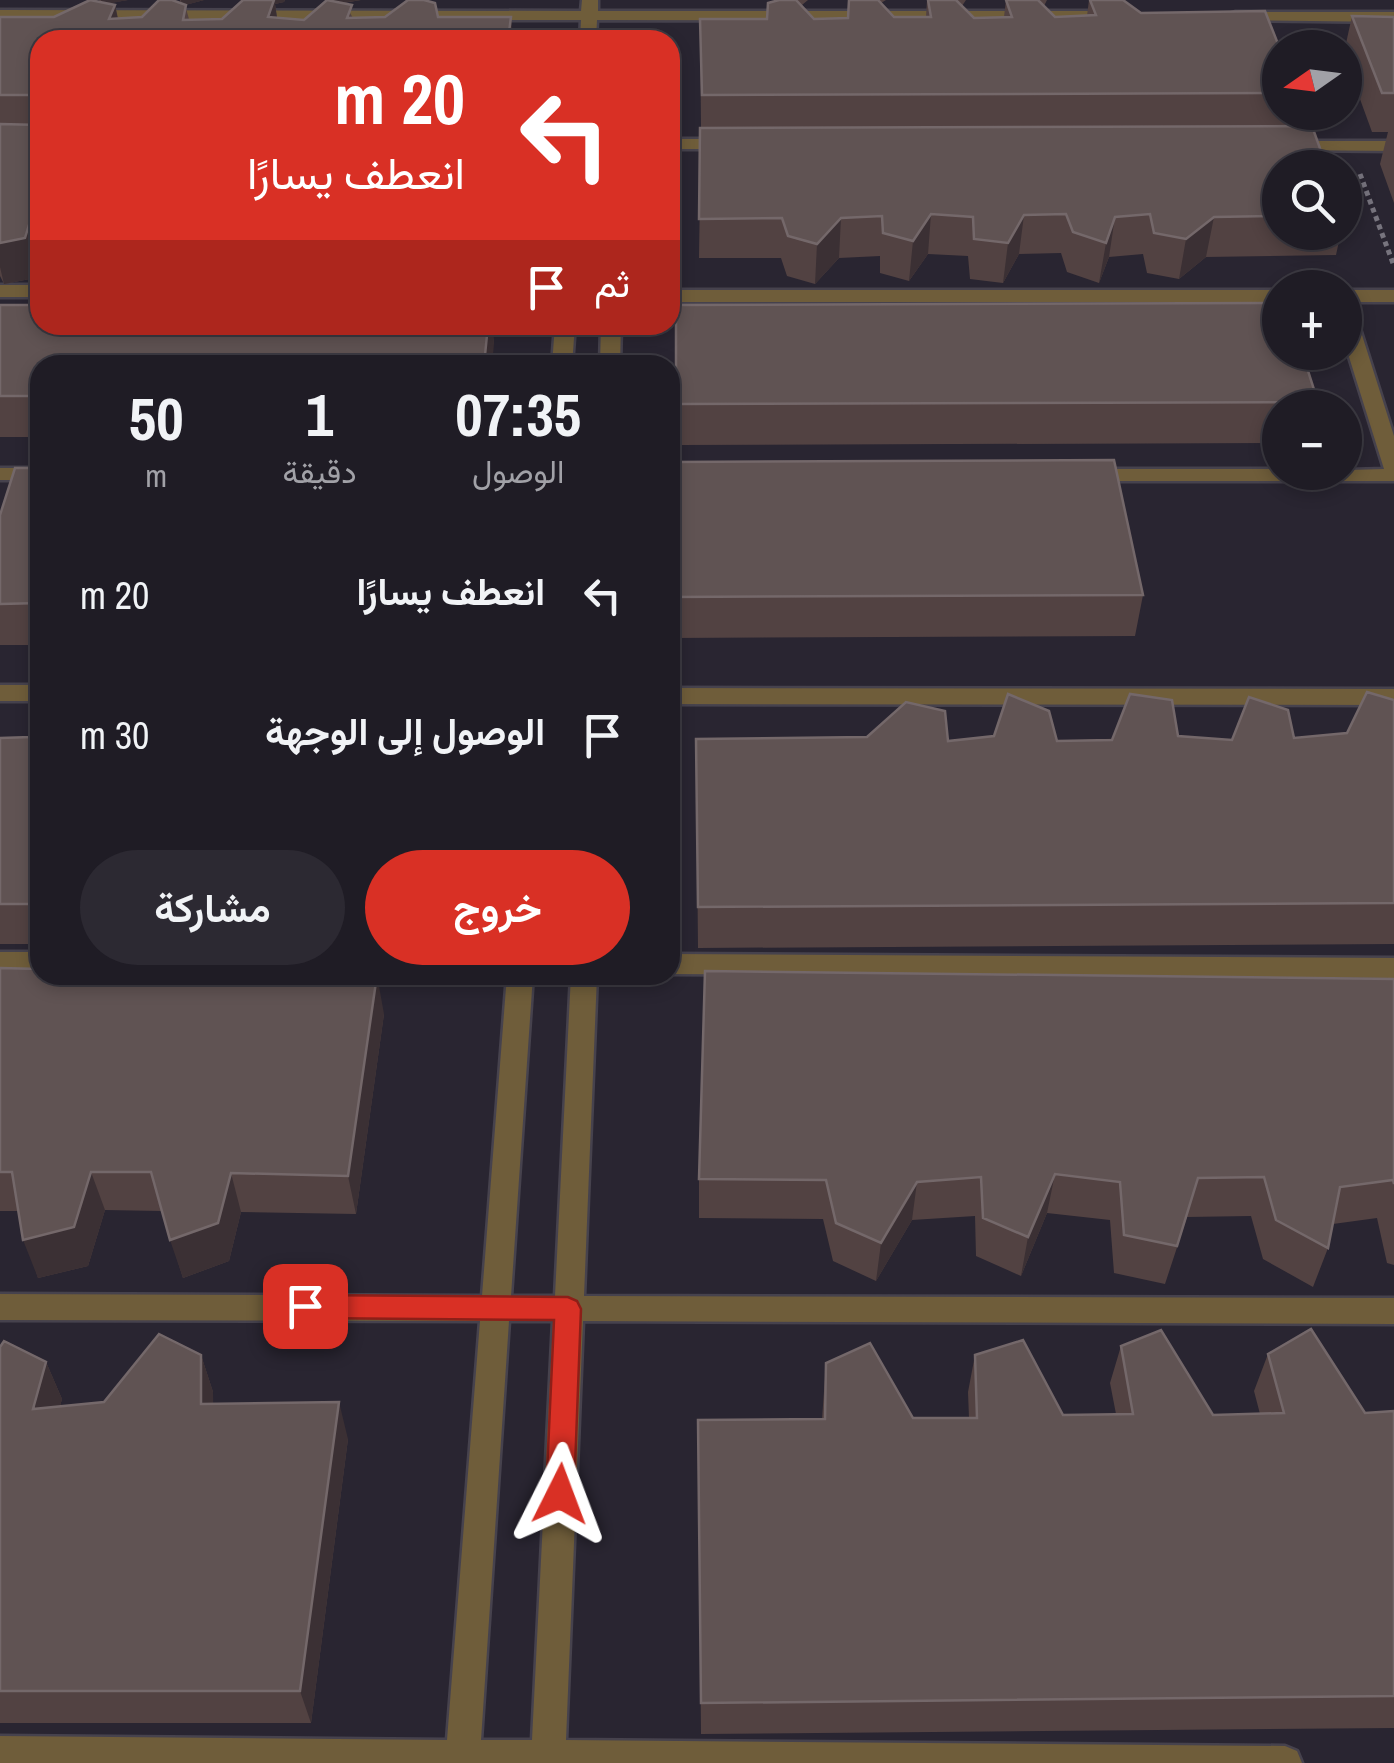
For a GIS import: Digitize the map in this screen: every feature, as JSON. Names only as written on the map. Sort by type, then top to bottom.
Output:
[{"type":"street","points":[[0,15],[629,7],[1124,16]]},
{"type":"street","points":[[1223,17],[1394,17]]},
{"type":"street","points":[[680,144],[750,144]]},
{"type":"street","points":[[1270,146],[1394,146]]},
{"type":"street","points":[[0,291],[30,291]]},
{"type":"street","points":[[680,296],[1262,296]]},
{"type":"street","points":[[1362,296],[1394,296]]},
{"type":"street","points":[[1061,475],[1394,472],[1362,368]]},
{"type":"street","points":[[0,474],[30,474]]},
{"type":"street","points":[[0,693],[30,694]]},
{"type":"street","points":[[680,696],[1394,697]]},
{"type":"street","points":[[0,962],[30,962]]},
{"type":"street","points":[[680,964],[1394,968]]},
{"type":"street","points":[[463,1759],[519,985]]},
{"type":"street","points":[[548,1759],[584,985]]},
{"type":"street","points":[[0,1307],[1394,1310]]},
{"type":"street","points":[[0,1753],[1284,1763]]},
{"type":"path","points":[[1350,146],[1394,267]]},
{"type":"building","points":[[90,0],[115,5],[109,19],[142,17],[159,0],[186,5],[183,20],[222,19],[243,0],[274,0],[268,17],[304,20],[327,0],[352,5],[347,18],[385,17],[408,0],[424,0],[435,3],[438,17],[511,17],[509,30],[30,30],[30,95],[0,95],[0,17],[54,17]]},
{"type":"building","points":[[796,0],[814,19],[848,18],[849,0],[878,0],[894,17],[931,17],[928,0],[956,0],[974,18],[1012,17],[1006,0],[1038,0],[1055,17],[1096,15],[1090,0],[1123,0],[1141,13],[1265,11],[1272,30],[1262,30],[1262,93],[702,95],[700,19],[767,19],[768,3]]},
{"type":"building","points":[[1352,16],[1394,17],[1394,93],[1382,93],[1362,42],[1362,30],[1357,30]]},
{"type":"building","points":[[0,124],[30,125],[30,222],[25,238],[0,243]]},
{"type":"building","points":[[1262,126],[1262,130],[1313,130],[1321,150],[1262,150],[1262,216],[1214,217],[1186,239],[1154,233],[1150,214],[1115,217],[1106,243],[1073,232],[1066,214],[1024,215],[1008,243],[974,239],[973,217],[931,214],[913,241],[883,233],[882,216],[841,218],[817,244],[788,236],[782,218],[699,219],[700,128]]},
{"type":"building","points":[[1262,303],[1262,370],[1308,370],[1314,390],[1262,390],[1262,402],[680,404],[676,335],[680,335],[680,305]]},
{"type":"building","points":[[0,305],[30,305],[30,335],[487,335],[485,355],[30,355],[30,396],[0,396]]},
{"type":"building","points":[[1114,460],[1143,595],[680,597],[680,462]]},
{"type":"building","points":[[15,468],[30,468],[30,603],[0,604],[0,515]]},
{"type":"building","points":[[1367,692],[1394,700],[1394,903],[698,907],[696,739],[867,737],[906,702],[945,711],[948,741],[994,736],[1008,694],[1049,711],[1057,741],[1112,740],[1130,694],[1172,700],[1178,736],[1232,740],[1249,697],[1288,710],[1294,738],[1347,733]]},
{"type":"building","points":[[30,737],[30,904],[0,904],[0,738]]},
{"type":"building","points":[[0,968],[30,969],[30,985],[376,985],[348,1176],[231,1173],[218,1223],[170,1240],[151,1172],[91,1172],[74,1227],[23,1240],[12,1172],[0,1172]]},
{"type":"building","points":[[705,971],[1394,979],[1394,1184],[1393,1180],[1340,1187],[1328,1248],[1276,1220],[1264,1177],[1198,1178],[1177,1246],[1124,1235],[1120,1182],[1055,1174],[1028,1237],[983,1218],[981,1177],[917,1182],[881,1243],[836,1223],[826,1180],[699,1179]]},
{"type":"building","points":[[1311,1329],[1365,1413],[1394,1411],[1394,1696],[701,1703],[698,1420],[825,1419],[826,1363],[870,1343],[913,1418],[977,1418],[975,1355],[1023,1340],[1063,1415],[1133,1414],[1121,1346],[1161,1330],[1213,1415],[1284,1413],[1268,1354]]},
{"type":"building","points":[[159,1334],[201,1355],[201,1404],[339,1402],[300,1691],[0,1691],[0,1347],[4,1341],[46,1362],[33,1409],[104,1402]]},
{"type":"route","points":[[305,1306],[568,1309],[560,1494]]}]
